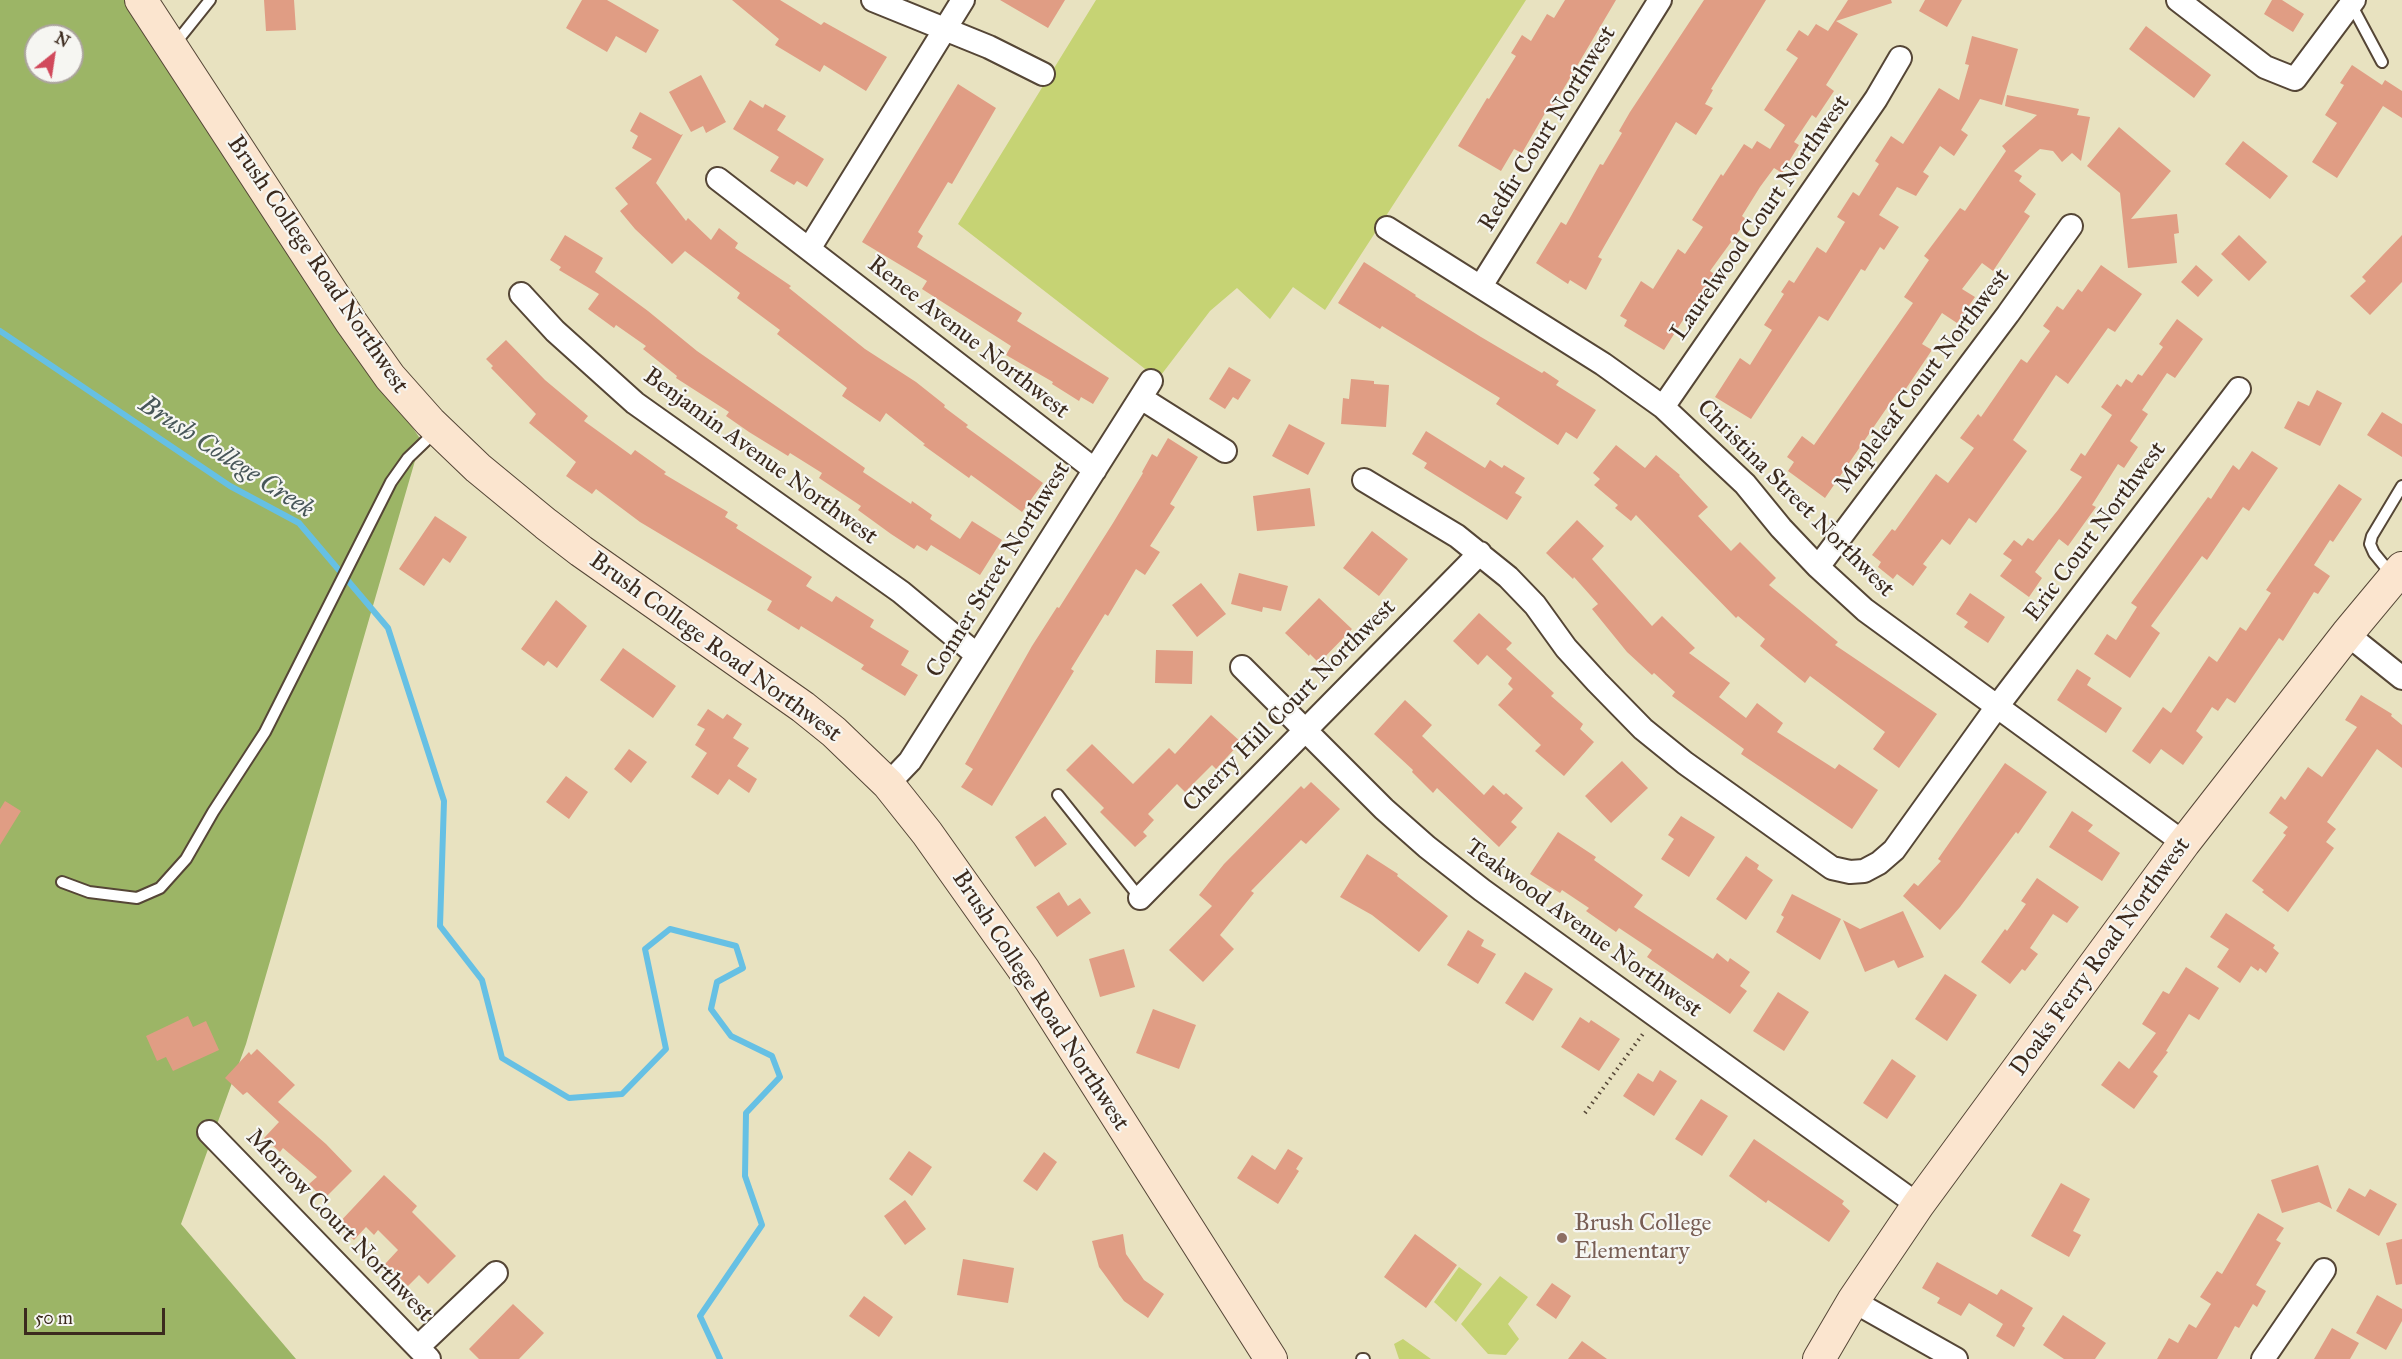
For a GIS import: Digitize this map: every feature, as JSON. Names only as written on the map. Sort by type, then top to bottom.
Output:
[{"type":"street","name":"Brush College Road Northwest","points":[[141,0],[351,322],[390,377],[438,429],[478,468],[546,524],[803,707],[834,732],[888,784],[927,832],[1024,970],[1271,1359]]},
{"type":"street","points":[[873,0],[945,29],[1042,74]]},
{"type":"street","points":[[809,249],[963,0]]},
{"type":"street","name":"Redfir Court Northwest","points":[[1481,286],[1660,0]]},
{"type":"street","points":[[2178,0],[2265,67],[2295,79],[2352,2]]},
{"type":"street","name":"Laurelwood Court Northwest","points":[[1664,407],[1876,99],[1900,58]]},
{"type":"street","name":"Renee Avenue Northwest","points":[[718,179],[1095,470]]},
{"type":"street","name":"Mapleleaf Court Northwest","points":[[1818,567],[2001,324],[2071,226]]},
{"type":"street","name":"Christina Street Northwest","points":[[1387,228],[1603,364],[1664,407],[1710,448],[1818,567],[1865,610],[1996,708],[2184,843]]},
{"type":"street","name":"Benjamin Avenue Northwest","points":[[521,294],[570,345],[635,403],[901,592],[977,655]]},
{"type":"street","name":"Eric Court Northwest","points":[[1480,553],[1535,605],[1566,648],[1597,682],[1644,729],[1685,764],[1832,868],[1850,872],[1864,871],[1894,850],[1996,708],[2240,388]]},
{"type":"street","name":"Conner Street Northwest","points":[[888,784],[910,761],[1146,390],[1225,451]]},
{"type":"street","points":[[1364,480],[1480,553]]},
{"type":"street","name":"Cherry Hill Court Northwest","points":[[1140,898],[1480,553]]},
{"type":"street","name":"Doaks Ferry Road Northwest","points":[[1819,1359],[1853,1301],[1918,1205],[2184,843],[2347,634],[2398,573]]},
{"type":"street","points":[[2347,634],[2402,678]]},
{"type":"street","name":"Teakwood Avenue Northwest","points":[[1242,667],[1384,809],[1427,847],[1482,890],[1918,1205]]},
{"type":"street","name":"Morrow Court Northwest","points":[[209,1132],[424,1353]]},
{"type":"street","points":[[2263,1359],[2325,1270]]},
{"type":"street","points":[[424,1353],[496,1273]]},
{"type":"street","points":[[1853,1301],[1956,1359]]},
{"type":"lane","points":[[172,48],[210,0]]},
{"type":"lane","points":[[2352,2],[2382,62]]},
{"type":"lane","points":[[62,882],[89,892],[137,898],[160,888],[186,859],[213,812],[265,732],[390,482],[408,458],[438,429]]},
{"type":"lane","points":[[2398,573],[2374,553],[2370,544],[2372,536],[2402,486]]},
{"type":"lane","points":[[1058,795],[1140,898]]},
{"type":"path","points":[[1585,1113],[1656,1016]]},
{"type":"green space","points":[[0,0],[124,0],[421,440],[246,1044],[181,1224],[296,1359],[0,1359]]},
{"type":"green space","points":[[1096,0],[1526,0],[1325,310],[1293,287],[1270,319],[1237,288],[1210,311],[1158,379],[958,224]]},
{"type":"green space","points":[[1459,1267],[1482,1284],[1456,1322],[1434,1302]]},
{"type":"green space","points":[[1500,1276],[1528,1297],[1508,1324],[1519,1339],[1506,1355],[1488,1354],[1461,1324]]},
{"type":"green space","points":[[1403,1339],[1431,1359],[1399,1359],[1394,1344]]},
{"type":"building","points":[[264,0],[294,0],[296,30],[266,31]]},
{"type":"building","points":[[582,0],[607,0],[659,30],[646,53],[616,36],[607,52],[566,28]]},
{"type":"building","points":[[732,0],[780,0],[821,25],[824,22],[887,57],[866,91],[824,65],[820,72],[775,45],[779,39]]},
{"type":"building","points":[[1000,0],[1065,0],[1048,28]]},
{"type":"building","points":[[1565,0],[1616,0],[1551,110],[1548,108],[1522,153],[1514,149],[1501,171],[1458,146],[1516,56],[1511,53],[1522,35],[1531,41],[1547,14],[1554,18]]},
{"type":"building","points":[[1704,0],[1766,0],[1711,89],[1713,90],[1705,104],[1713,108],[1696,135],[1676,122],[1598,257],[1602,259],[1586,290],[1570,280],[1568,284],[1536,263],[1561,222],[1566,225],[1600,164],[1603,165],[1622,133],[1619,131],[1630,112]]},
{"type":"building","points":[[1848,0],[1891,0],[1892,3],[1836,21],[1858,34],[1826,85],[1834,91],[1816,118],[1812,115],[1794,142],[1799,145],[1782,173],[1774,168],[1760,187],[1742,216],[1747,220],[1710,271],[1716,275],[1698,303],[1695,301],[1664,350],[1624,326],[1627,320],[1620,316],[1641,281],[1653,289],[1678,249],[1685,254],[1703,227],[1692,220],[1721,174],[1723,176],[1744,144],[1752,149],[1757,141],[1770,149],[1785,125],[1764,110],[1798,58],[1786,50],[1799,30],[1808,36],[1816,24],[1828,31]]},
{"type":"building","points":[[1925,0],[1962,0],[1947,27],[1919,11]]},
{"type":"building","points":[[2272,0],[2282,0],[2304,14],[2293,32],[2264,14]]},
{"type":"building","points":[[2146,26],[2211,75],[2194,98],[2129,49]]},
{"type":"building","points":[[1972,36],[2018,49],[2002,105],[1980,99],[1961,130],[1968,135],[1954,156],[1940,146],[1923,172],[1929,176],[1916,196],[1897,187],[1879,215],[1899,227],[1884,250],[1880,247],[1865,271],[1861,269],[1828,321],[1819,316],[1751,419],[1715,397],[1740,358],[1750,365],[1772,330],[1764,325],[1784,294],[1781,292],[1789,280],[1794,283],[1817,247],[1826,253],[1845,222],[1837,217],[1853,192],[1859,196],[1879,164],[1875,161],[1891,136],[1903,144],[1939,88],[1959,100],[1969,65],[1965,64]]},
{"type":"building","points":[[2352,65],[2382,85],[2385,80],[2402,91],[2402,118],[2383,106],[2337,178],[2312,162],[2337,123],[2325,115],[2344,85],[2340,83]]},
{"type":"building","points":[[701,75],[726,122],[706,133],[703,126],[691,132],[669,92]]},
{"type":"building","points":[[958,84],[996,108],[952,184],[948,182],[918,232],[923,236],[917,247],[1022,313],[1017,321],[1109,378],[1093,404],[1081,397],[1079,401],[1052,384],[1053,382],[1006,355],[1011,346],[922,289],[927,281],[862,242]]},
{"type":"building","points":[[2007,95],[2079,109],[2077,115],[2090,117],[2081,161],[2072,153],[2062,162],[2053,151],[2040,149],[2014,171],[2022,176],[2019,181],[2036,194],[2024,212],[2030,216],[1993,271],[1982,263],[1962,289],[1975,297],[1957,323],[1942,313],[1922,344],[1932,350],[1901,396],[1897,393],[1825,498],[1788,471],[1794,462],[1787,457],[1802,436],[1814,445],[1913,303],[1904,297],[1929,260],[1924,256],[1960,208],[1965,211],[2006,151],[2002,146],[2037,115],[2005,106]]},
{"type":"building","points":[[750,100],[763,108],[765,104],[786,116],[777,130],[824,159],[807,187],[797,181],[794,185],[770,171],[779,157],[733,129]]},
{"type":"building","points":[[640,112],[681,135],[683,134],[656,183],[686,221],[688,218],[711,240],[719,228],[738,243],[735,248],[791,286],[789,288],[865,349],[916,382],[968,425],[966,427],[1043,483],[1022,512],[971,475],[969,478],[923,445],[925,444],[886,413],[880,422],[842,396],[847,388],[777,334],[780,330],[737,298],[740,293],[685,251],[672,264],[635,229],[620,211],[628,204],[615,188],[652,159],[632,148],[638,136],[630,131]]},
{"type":"building","points":[[2119,127],[2171,171],[2131,219],[2177,214],[2179,233],[2174,234],[2177,263],[2128,268],[2120,193],[2087,166]]},
{"type":"building","points":[[2243,141],[2288,176],[2270,199],[2225,164]]},
{"type":"building","points":[[565,235],[603,258],[595,272],[697,351],[865,468],[863,472],[932,515],[930,519],[960,539],[972,521],[1002,540],[980,575],[931,545],[927,551],[917,545],[914,549],[891,534],[858,510],[861,506],[819,478],[822,473],[790,453],[788,456],[726,416],[729,412],[676,378],[677,376],[643,349],[646,346],[616,325],[614,328],[588,309],[599,294],[559,270],[561,267],[550,260]]},
{"type":"building","points":[[2239,235],[2267,262],[2249,281],[2221,254]]},
{"type":"building","points":[[2402,235],[2402,282],[2370,315],[2350,296],[2366,281],[2362,277]]},
{"type":"building","points":[[1364,262],[1481,337],[1542,373],[1544,371],[1559,381],[1556,385],[1596,410],[1577,439],[1566,432],[1558,445],[1496,404],[1500,398],[1382,326],[1380,329],[1338,303]]},
{"type":"building","points":[[2101,265],[2142,294],[2115,332],[2108,328],[2068,384],[2056,375],[2013,440],[2027,451],[1976,523],[1969,518],[1950,545],[1942,539],[1923,564],[1927,567],[1913,586],[1897,574],[1893,579],[1878,567],[1881,562],[1872,555],[1892,529],[1895,531],[1936,474],[1948,483],[1974,448],[1960,438],[1978,414],[1981,417],[2021,359],[2027,363],[2050,331],[2043,326],[2057,306],[2063,310],[2078,289],[2082,292]]},
{"type":"building","points":[[2196,265],[2213,280],[2198,297],[2181,282]]},
{"type":"building","points":[[2177,319],[2203,339],[2175,378],[2167,373],[2142,410],[2148,414],[2130,441],[2138,447],[2124,468],[2118,464],[2092,505],[2096,507],[2068,546],[2059,539],[2035,572],[2042,578],[2029,597],[2000,576],[2012,560],[2003,554],[2014,540],[2022,546],[2028,538],[2033,541],[2058,510],[2082,477],[2070,470],[2081,453],[2085,456],[2112,415],[2101,407],[2117,384],[2121,387],[2126,379],[2132,383],[2138,374],[2142,376],[2163,347],[2159,344]]},
{"type":"building","points":[[506,340],[545,380],[588,416],[584,421],[631,455],[635,450],[666,472],[664,474],[728,512],[725,517],[738,525],[736,528],[812,577],[806,586],[832,602],[836,596],[874,620],[870,627],[909,651],[901,665],[918,675],[905,696],[861,669],[864,665],[801,626],[799,630],[767,610],[772,601],[640,522],[596,489],[592,494],[566,476],[576,462],[529,423],[536,414],[491,368],[493,366],[486,359]]},
{"type":"building","points":[[1229,367],[1251,380],[1238,400],[1233,397],[1225,409],[1209,399]]},
{"type":"building","points":[[1351,379],[1389,385],[1386,427],[1341,424],[1343,398],[1349,399]]},
{"type":"building","points":[[2317,390],[2342,403],[2320,446],[2284,428],[2298,401],[2309,406]]},
{"type":"building","points":[[2382,412],[2402,424],[2402,457],[2367,435]]},
{"type":"building","points":[[1289,424],[1325,443],[1308,475],[1272,456]]},
{"type":"building","points":[[1426,431],[1485,468],[1490,460],[1502,468],[1504,465],[1525,478],[1515,493],[1522,497],[1507,520],[1424,468],[1427,463],[1412,454]]},
{"type":"building","points":[[1168,438],[1198,457],[1170,504],[1175,507],[1150,546],[1160,552],[1145,575],[1136,569],[1108,616],[1105,614],[1071,669],[1074,671],[992,806],[961,787],[973,769],[965,764],[1032,646],[1113,523],[1152,454],[1157,457]]},
{"type":"building","points":[[1616,445],[1645,468],[1656,455],[1680,475],[1708,507],[1698,516],[1731,551],[1740,542],[1776,578],[1769,585],[1838,642],[1835,645],[1937,714],[1899,768],[1873,749],[1885,732],[1810,676],[1805,683],[1760,646],[1765,639],[1738,616],[1736,618],[1636,515],[1631,521],[1615,508],[1618,505],[1594,485],[1600,479],[1593,473]]},
{"type":"building","points":[[2252,451],[2278,468],[2249,511],[2243,507],[2207,560],[2202,556],[2151,626],[2160,633],[2130,678],[2094,654],[2107,634],[2116,640],[2137,607],[2131,603],[2208,497],[2211,499],[2233,465],[2239,470]]},
{"type":"building","points":[[2339,484],[2362,499],[2333,542],[2330,540],[2314,565],[2330,576],[2318,594],[2314,592],[2283,641],[2279,638],[2235,703],[2227,698],[2218,711],[2212,707],[2196,731],[2203,737],[2183,765],[2161,749],[2150,764],[2132,751],[2163,707],[2171,713],[2209,656],[2217,662],[2240,627],[2246,631],[2271,593],[2266,590]]},
{"type":"building","points":[[1310,488],[1315,526],[1257,531],[1253,496]]},
{"type":"building","points":[[435,516],[467,537],[450,563],[443,558],[424,586],[399,569]]},
{"type":"building","points":[[1577,520],[1604,546],[1592,559],[1652,626],[1662,616],[1695,648],[1689,653],[1730,683],[1719,697],[1746,718],[1757,703],[1783,723],[1777,732],[1835,769],[1839,764],[1878,790],[1852,829],[1741,754],[1744,749],[1672,696],[1675,692],[1627,652],[1592,609],[1598,604],[1574,577],[1573,579],[1546,553]]},
{"type":"building","points":[[1372,531],[1408,559],[1379,596],[1343,568]]},
{"type":"building","points":[[1239,573],[1288,586],[1281,611],[1263,607],[1262,612],[1231,604]]},
{"type":"building","points":[[1201,583],[1226,614],[1197,637],[1172,605]]},
{"type":"building","points":[[1970,593],[2005,617],[1988,643],[1964,627],[1968,622],[1956,614]]},
{"type":"building","points":[[1319,598],[1352,629],[1319,663],[1285,633]]},
{"type":"building","points":[[556,600],[587,626],[557,668],[548,661],[544,666],[521,649]]},
{"type":"building","points":[[1479,613],[1512,643],[1506,649],[1554,693],[1551,696],[1583,724],[1580,729],[1594,742],[1564,776],[1535,751],[1541,745],[1498,705],[1513,689],[1508,684],[1512,678],[1487,655],[1478,665],[1453,641]]},
{"type":"building","points":[[623,648],[676,686],[653,718],[600,680]]},
{"type":"building","points":[[1156,650],[1193,651],[1192,684],[1155,683]]},
{"type":"building","points":[[2077,669],[2091,678],[2087,685],[2122,708],[2106,733],[2057,700]]},
{"type":"building","points":[[2361,695],[2392,714],[2391,716],[2402,725],[2402,768],[2377,749],[2327,822],[2336,829],[2326,842],[2334,848],[2288,912],[2262,892],[2264,890],[2252,881],[2286,835],[2283,833],[2288,827],[2269,813],[2281,796],[2285,800],[2308,767],[2322,777],[2357,727],[2345,720]]},
{"type":"building","points":[[1405,700],[1432,725],[1422,736],[1484,795],[1493,785],[1523,808],[1511,822],[1517,827],[1499,847],[1437,788],[1433,793],[1412,772],[1413,770],[1374,734]]},
{"type":"building","points":[[708,709],[723,719],[727,714],[742,724],[733,738],[749,748],[737,766],[757,779],[749,793],[729,779],[718,795],[691,777],[707,753],[695,745],[705,729],[697,725]]},
{"type":"building","points":[[1211,715],[1241,742],[1216,769],[1212,765],[1185,792],[1177,784],[1148,814],[1154,820],[1143,832],[1147,836],[1135,847],[1100,812],[1104,808],[1066,770],[1092,744],[1133,784],[1169,748],[1175,754]]},
{"type":"building","points":[[629,749],[647,762],[631,783],[614,769]]},
{"type":"building","points":[[1622,761],[1648,788],[1611,823],[1585,796]]},
{"type":"building","points":[[2005,763],[2047,792],[2018,834],[2016,832],[1940,930],[1903,896],[1914,883],[1918,886],[1941,861],[1938,859]]},
{"type":"building","points":[[566,776],[588,792],[569,819],[546,802]]},
{"type":"building","points":[[1311,782],[1340,809],[1306,844],[1301,840],[1251,891],[1254,893],[1220,935],[1234,949],[1203,982],[1169,950],[1212,906],[1199,895],[1224,864],[1301,786],[1304,789]]},
{"type":"building","points":[[5,801],[21,811],[0,845],[0,809]]},
{"type":"building","points":[[2072,811],[2093,825],[2088,831],[2120,853],[2102,881],[2049,847]]},
{"type":"building","points":[[1045,816],[1067,844],[1035,867],[1015,837]]},
{"type":"building","points":[[1681,816],[1715,837],[1689,877],[1661,859],[1674,839],[1668,835]]},
{"type":"building","points":[[1558,832],[1596,857],[1594,860],[1643,895],[1634,907],[1713,959],[1717,953],[1728,962],[1730,958],[1750,972],[1740,986],[1747,991],[1730,1014],[1647,957],[1652,950],[1619,928],[1616,932],[1586,911],[1589,908],[1562,890],[1560,893],[1530,874]]},
{"type":"building","points":[[1367,854],[1398,874],[1397,876],[1448,916],[1419,952],[1372,915],[1340,897]]},
{"type":"building","points":[[1746,856],[1759,865],[1757,869],[1773,880],[1746,920],[1716,899]]},
{"type":"building","points":[[2037,878],[2079,907],[2067,923],[2053,914],[2030,948],[2038,954],[2025,971],[2022,969],[2010,984],[1981,962],[2026,904],[2021,901]]},
{"type":"building","points":[[1059,892],[1068,906],[1080,898],[1091,913],[1057,937],[1036,907]]},
{"type":"building","points":[[1792,894],[1841,919],[1820,960],[1776,932],[1784,917],[1781,915]]},
{"type":"building","points":[[1903,911],[1924,957],[1898,968],[1894,960],[1865,972],[1843,920],[1860,929]]},
{"type":"building","points":[[2226,913],[2275,945],[2273,948],[2279,953],[2266,973],[2260,968],[2258,971],[2251,966],[2240,983],[2217,967],[2229,949],[2210,937]]},
{"type":"building","points":[[1468,930],[1484,940],[1481,946],[1496,954],[1478,984],[1447,965]]},
{"type":"building","points":[[1124,949],[1135,987],[1100,997],[1089,959]]},
{"type":"building","points":[[2186,967],[2219,988],[2199,1020],[2189,1014],[2166,1051],[2168,1052],[2153,1072],[2158,1076],[2134,1109],[2101,1085],[2119,1061],[2129,1069],[2156,1033],[2142,1024],[2163,991],[2169,994]]},
{"type":"building","points":[[1525,972],[1553,989],[1533,1021],[1505,1003]]},
{"type":"building","points":[[1945,974],[1977,995],[1947,1041],[1915,1019]]},
{"type":"building","points":[[1778,992],[1809,1012],[1784,1051],[1753,1031]]},
{"type":"building","points":[[1153,1009],[1196,1025],[1179,1069],[1136,1053]]},
{"type":"building","points":[[188,1016],[193,1027],[206,1021],[219,1050],[173,1071],[166,1057],[157,1061],[146,1036]]},
{"type":"building","points":[[1580,1017],[1589,1023],[1591,1020],[1620,1039],[1599,1071],[1561,1047]]},
{"type":"building","points":[[257,1049],[295,1085],[278,1102],[326,1144],[352,1171],[324,1199],[309,1184],[317,1177],[283,1148],[280,1152],[264,1138],[279,1122],[247,1092],[243,1095],[225,1078],[249,1052],[251,1055]]},
{"type":"building","points":[[1892,1059],[1916,1076],[1887,1119],[1863,1103]]},
{"type":"building","points":[[1660,1070],[1677,1081],[1654,1116],[1623,1096],[1638,1073],[1653,1082]]},
{"type":"building","points":[[1701,1099],[1728,1116],[1702,1156],[1675,1139]]},
{"type":"building","points":[[1754,1139],[1844,1201],[1842,1204],[1850,1211],[1829,1242],[1768,1200],[1766,1203],[1729,1176]]},
{"type":"building","points":[[1288,1149],[1303,1158],[1296,1169],[1299,1171],[1278,1204],[1237,1178],[1252,1155],[1275,1170]]},
{"type":"building","points":[[909,1151],[932,1167],[912,1196],[889,1179]]},
{"type":"building","points":[[1044,1152],[1057,1162],[1037,1191],[1023,1181]]},
{"type":"building","points":[[2318,1165],[2332,1209],[2319,1202],[2282,1213],[2271,1180]]},
{"type":"building","points":[[384,1175],[417,1206],[412,1212],[456,1256],[428,1284],[419,1275],[408,1286],[385,1264],[398,1250],[378,1230],[374,1235],[366,1227],[354,1240],[337,1225]]},
{"type":"building","points":[[2061,1183],[2090,1199],[2073,1231],[2081,1235],[2069,1257],[2031,1236]]},
{"type":"building","points":[[2349,1188],[2365,1197],[2370,1189],[2397,1204],[2379,1236],[2336,1211]]},
{"type":"building","points":[[905,1200],[926,1229],[905,1245],[884,1216]]},
{"type":"building","points":[[2258,1213],[2284,1228],[2276,1240],[2281,1243],[2256,1285],[2266,1291],[2257,1307],[2253,1304],[2239,1328],[2235,1326],[2217,1359],[2157,1359],[2169,1338],[2178,1343],[2189,1324],[2196,1328],[2211,1304],[2200,1297],[2217,1271],[2222,1274]]},
{"type":"building","points":[[1123,1234],[1126,1254],[1144,1280],[1164,1294],[1148,1318],[1124,1301],[1099,1267],[1092,1241]]},
{"type":"building","points":[[1415,1234],[1457,1265],[1426,1308],[1384,1277]]},
{"type":"building","points":[[2402,1239],[2402,1284],[2396,1285],[2386,1243]]},
{"type":"building","points":[[963,1259],[1014,1268],[1008,1303],[957,1295]]},
{"type":"building","points":[[1937,1262],[1997,1295],[2001,1289],[2033,1308],[2022,1326],[2025,1328],[2014,1347],[1996,1336],[2003,1324],[1969,1303],[1961,1316],[1937,1303],[1940,1298],[1922,1288]]},
{"type":"building","points":[[1552,1283],[1571,1296],[1556,1319],[1536,1305]]},
{"type":"building","points":[[2377,1295],[2402,1309],[2402,1321],[2386,1350],[2356,1333]]},
{"type":"building","points":[[864,1296],[893,1317],[879,1337],[849,1316]]},
{"type":"building","points":[[513,1304],[544,1333],[519,1359],[479,1359],[469,1349]]},
{"type":"building","points":[[2063,1315],[2106,1343],[2095,1359],[2064,1359],[2043,1345]]},
{"type":"building","points":[[2332,1328],[2359,1343],[2350,1359],[2314,1359]]},
{"type":"building","points":[[1582,1341],[1607,1359],[1568,1359]]},
{"type":"waterway","name":"Brush College Creek","points":[[0,331],[230,486],[299,523],[388,628],[444,801],[440,926],[482,980],[502,1058],[569,1098],[622,1094],[666,1049],[645,949],[670,929],[736,946],[743,968],[717,982],[711,1009],[731,1036],[772,1056],[780,1077],[746,1113],[745,1176],[762,1225],[700,1316],[720,1359]]},
{"type":"place","name":"Brush College Elementary","points":[[1562,1238]]}]
